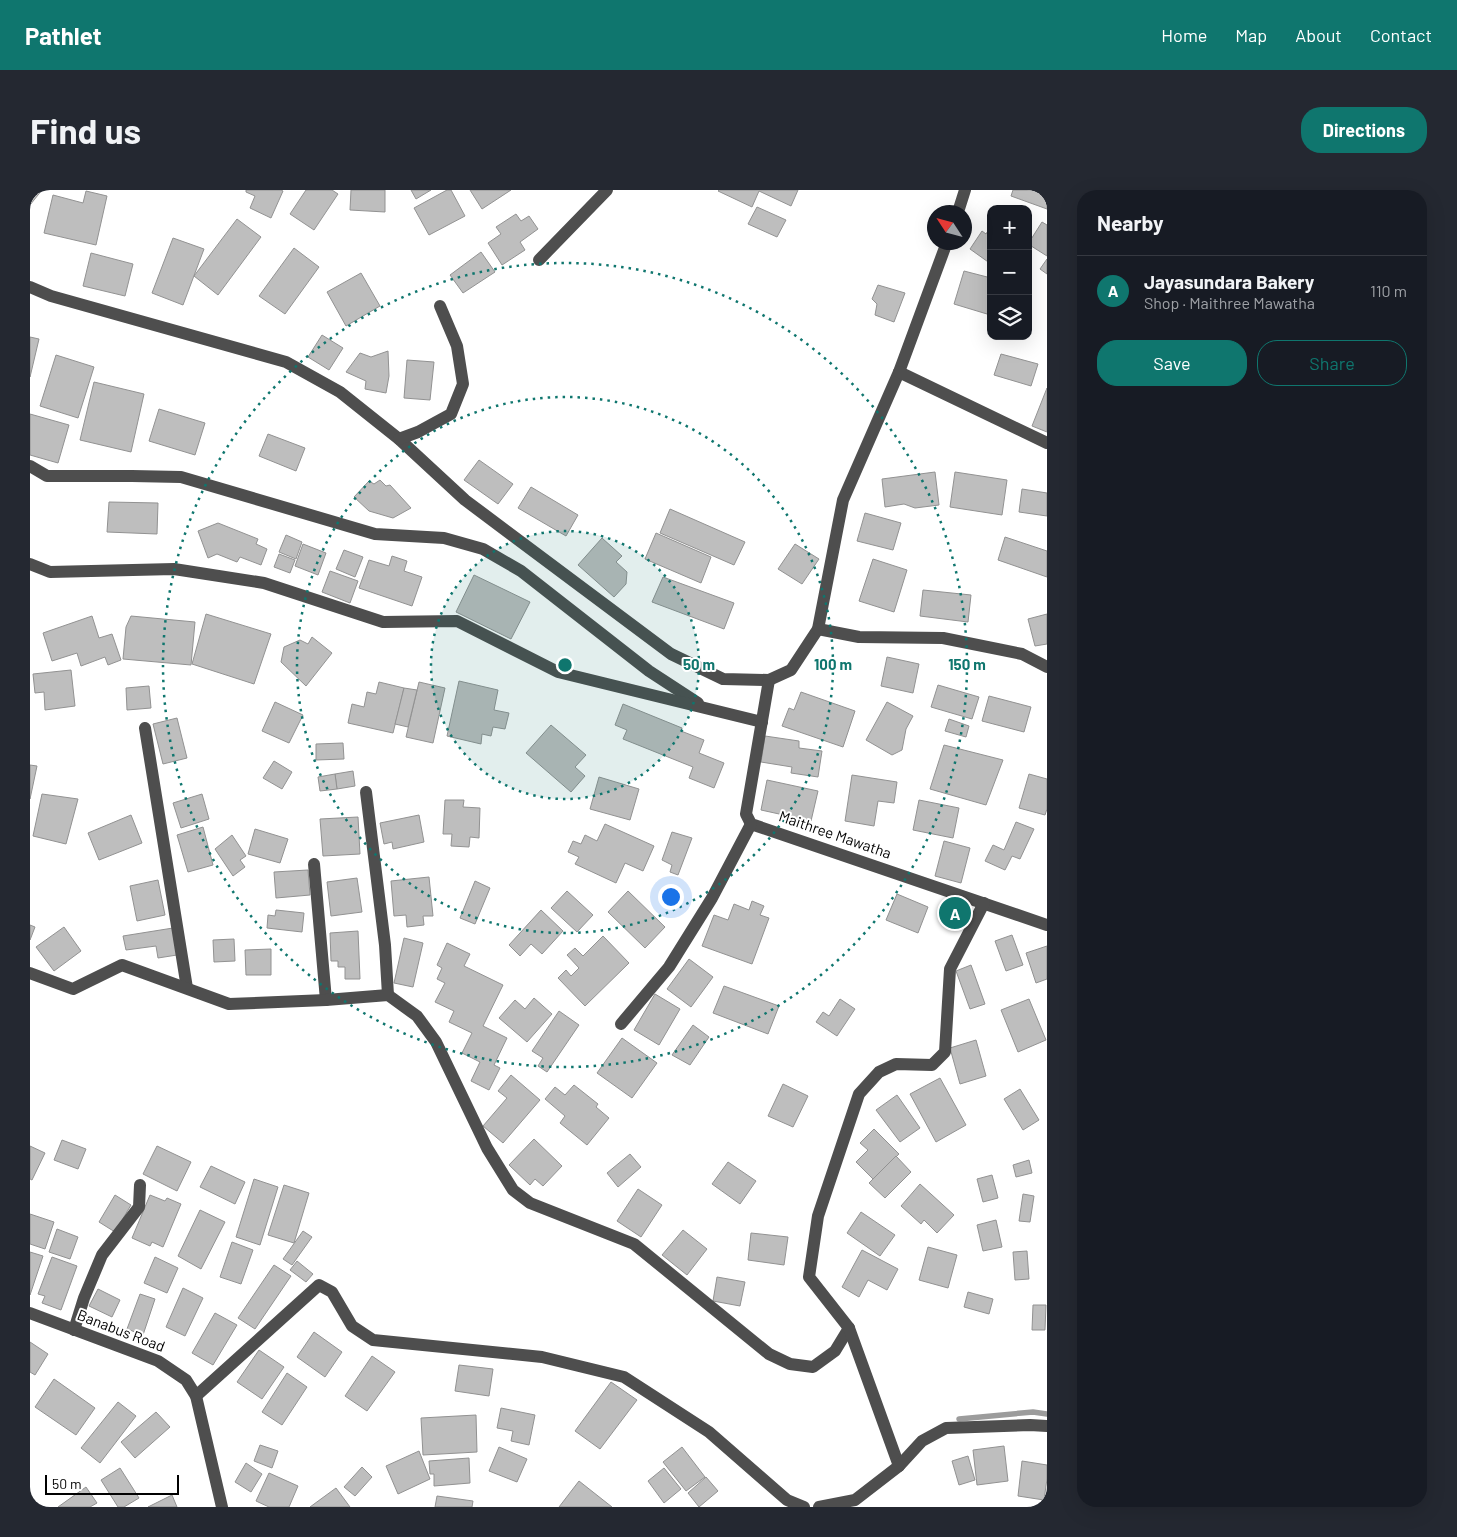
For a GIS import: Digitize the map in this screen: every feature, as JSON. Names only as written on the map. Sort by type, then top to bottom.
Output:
[{"type":"street","points":[[539,260],[607,190]]},
{"type":"street","points":[[960,205],[965,190]]},
{"type":"street","points":[[30,287],[51,296],[286,362],[340,392],[400,439],[465,500],[671,654],[723,679],[769,680],[791,670],[818,629],[843,500],[899,372],[944,250]]},
{"type":"street","points":[[400,439],[418,432],[451,414],[463,384],[457,346],[440,306]]},
{"type":"street","points":[[899,372],[1047,443]]},
{"type":"street","points":[[30,466],[47,476],[181,477],[375,534],[444,538],[484,549],[521,571],[649,671],[708,709]]},
{"type":"street","points":[[30,564],[50,572],[174,569],[264,583],[383,622],[457,621],[558,672],[762,722]]},
{"type":"street","points":[[818,629],[859,637],[943,638],[1022,654],[1047,667]]},
{"type":"street","points":[[621,1024],[669,966],[712,898],[751,824],[746,814],[769,680]]},
{"type":"street","points":[[145,728],[187,988]]},
{"type":"street","points":[[366,792],[385,945],[388,995]]},
{"type":"street","name":"Maithree Mawatha","points":[[751,824],[1047,925]]},
{"type":"street","points":[[314,864],[326,1000]]},
{"type":"street","points":[[899,1466],[848,1328],[809,1277],[818,1216],[859,1094],[879,1072],[896,1064],[932,1065],[945,1052],[950,969],[984,902]]},
{"type":"street","points":[[30,973],[73,989],[122,965],[229,1004],[388,995],[417,1016],[436,1042],[487,1148],[513,1190],[530,1203],[634,1244],[769,1354],[790,1364],[813,1367],[835,1351],[848,1328]]},
{"type":"street","points":[[74,1330],[84,1298],[102,1255],[139,1207],[140,1185]]},
{"type":"street","points":[[196,1396],[319,1285],[332,1292],[352,1326],[373,1340],[542,1357],[624,1376],[709,1432],[787,1500],[804,1507]]},
{"type":"street","name":"Banabus Road","points":[[30,1313],[158,1361],[186,1380],[196,1396],[222,1507]]},
{"type":"street","points":[[819,1507],[855,1500],[899,1466],[922,1441],[946,1428],[1047,1426]]},
{"type":"building","points":[[30,190],[42,190],[30,205]]},
{"type":"building","points":[[246,190],[283,191],[271,218],[250,208],[255,196],[246,192]]},
{"type":"building","points":[[306,190],[332,190],[338,194],[314,230],[290,214]]},
{"type":"building","points":[[351,190],[385,190],[385,212],[350,210]]},
{"type":"building","points":[[411,190],[431,190],[416,199]]},
{"type":"building","points":[[447,190],[451,190],[465,216],[429,235],[414,208]]},
{"type":"building","points":[[470,190],[511,190],[482,209]]},
{"type":"building","points":[[719,190],[798,190],[791,206],[759,191],[752,207]]},
{"type":"building","points":[[1013,190],[1046,190],[1047,209],[1011,196]]},
{"type":"building","points":[[86,191],[107,196],[96,245],[44,233],[53,195],[83,203]]},
{"type":"building","points":[[757,207],[786,220],[777,237],[748,224]]},
{"type":"building","points":[[516,214],[521,221],[529,216],[538,229],[520,242],[525,250],[502,265],[488,243],[501,234],[496,227]]},
{"type":"building","points":[[237,219],[261,237],[218,295],[194,276]]},
{"type":"building","points":[[1042,222],[1047,225],[1047,256],[1032,247],[1032,238]]},
{"type":"building","points":[[982,231],[986,234],[987,232],[987,261],[971,250]]},
{"type":"building","points":[[173,238],[204,249],[183,305],[152,293]]},
{"type":"building","points":[[294,248],[319,267],[285,314],[259,296]]},
{"type":"building","points":[[481,252],[495,272],[463,293],[450,275]]},
{"type":"building","points":[[91,253],[133,264],[125,296],[83,286]]},
{"type":"building","points":[[1047,259],[1047,274],[1040,269]]},
{"type":"building","points":[[964,271],[987,277],[987,314],[954,304]]},
{"type":"building","points":[[361,273],[380,306],[346,326],[327,292]]},
{"type":"building","points":[[878,285],[905,293],[894,322],[875,315],[877,304],[872,299]]},
{"type":"building","points":[[322,335],[343,348],[329,370],[308,357]]},
{"type":"building","points":[[30,337],[39,339],[30,377]]},
{"type":"building","points":[[388,351],[389,376],[386,393],[365,389],[366,381],[346,372],[360,353],[371,357]]},
{"type":"building","points":[[1001,354],[1038,364],[1031,386],[994,375]]},
{"type":"building","points":[[56,355],[94,367],[78,418],[40,406]]},
{"type":"building","points":[[407,360],[434,362],[430,400],[404,398]]},
{"type":"building","points":[[94,382],[144,394],[131,452],[80,440]]},
{"type":"building","points":[[1047,388],[1047,432],[1032,426]]},
{"type":"building","points":[[159,409],[205,423],[195,455],[149,441]]},
{"type":"building","points":[[30,414],[69,425],[58,463],[30,455]]},
{"type":"building","points":[[268,434],[305,448],[296,471],[259,456]]},
{"type":"building","points":[[479,460],[513,484],[498,504],[464,480]]},
{"type":"building","points":[[935,472],[939,505],[915,508],[904,504],[885,507],[882,479]]},
{"type":"building","points":[[955,472],[1007,480],[1002,515],[950,507]]},
{"type":"building","points":[[380,480],[386,486],[390,485],[411,508],[393,518],[369,511],[354,497],[369,481],[374,484]]},
{"type":"building","points":[[531,487],[578,515],[566,536],[518,508]]},
{"type":"building","points":[[1022,489],[1047,493],[1047,516],[1019,512]]},
{"type":"building","points":[[109,502],[158,503],[157,534],[107,532]]},
{"type":"building","points":[[670,509],[745,542],[734,565],[660,533]]},
{"type":"building","points":[[865,513],[901,523],[893,550],[857,541]]},
{"type":"building","points":[[218,523],[258,539],[256,544],[267,549],[261,565],[240,557],[237,562],[217,554],[208,558],[198,531]]},
{"type":"building","points":[[656,533],[711,557],[701,583],[645,559]]},
{"type":"building","points":[[286,535],[302,542],[296,559],[279,552]]},
{"type":"building","points":[[1005,537],[1047,551],[1047,577],[998,560]]},
{"type":"building","points":[[602,538],[622,556],[616,562],[627,572],[626,584],[614,597],[578,565]]},
{"type":"building","points":[[303,544],[326,553],[318,575],[295,566]]},
{"type":"building","points":[[795,544],[819,559],[802,584],[778,569]]},
{"type":"building","points":[[344,550],[363,557],[355,577],[336,569]]},
{"type":"building","points":[[279,554],[295,560],[290,573],[274,567]]},
{"type":"building","points":[[392,556],[407,561],[404,571],[422,577],[412,606],[359,588],[369,560],[389,566]]},
{"type":"building","points":[[873,559],[907,570],[894,612],[859,601]]},
{"type":"building","points":[[330,571],[358,581],[350,603],[322,592]]},
{"type":"building","points":[[474,575],[530,602],[511,639],[456,612]]},
{"type":"building","points":[[663,577],[734,603],[724,629],[652,602]]},
{"type":"building","points":[[923,590],[971,595],[968,622],[920,616]]},
{"type":"building","points":[[206,614],[271,634],[254,684],[192,664]]},
{"type":"building","points":[[1047,614],[1047,644],[1035,646],[1028,619]]},
{"type":"building","points":[[92,616],[99,638],[112,634],[121,660],[108,665],[105,657],[81,666],[77,653],[52,661],[43,633]]},
{"type":"building","points":[[131,616],[195,622],[191,665],[123,659],[126,627]]},
{"type":"building","points":[[312,637],[332,653],[306,686],[281,662],[284,647],[300,640],[308,644]]},
{"type":"building","points":[[887,657],[919,664],[913,693],[881,686]]},
{"type":"building","points":[[71,670],[75,706],[45,710],[44,692],[35,693],[33,674]]},
{"type":"building","points":[[459,681],[498,690],[494,710],[509,713],[505,729],[493,727],[491,736],[482,734],[481,744],[447,736]]},
{"type":"building","points":[[379,682],[404,688],[393,733],[348,723],[352,704],[364,707],[367,692],[376,694]]},
{"type":"building","points":[[419,682],[445,688],[433,743],[406,737]]},
{"type":"building","points":[[938,685],[979,697],[972,719],[931,707]]},
{"type":"building","points":[[149,686],[151,708],[127,710],[126,688]]},
{"type":"building","points":[[404,688],[417,690],[408,727],[395,724]]},
{"type":"building","points":[[801,692],[855,711],[843,747],[782,726],[789,708],[794,710]]},
{"type":"building","points":[[989,696],[1031,707],[1024,732],[982,721]]},
{"type":"building","points":[[275,702],[303,715],[289,743],[262,731]]},
{"type":"building","points":[[887,702],[913,716],[906,729],[902,750],[892,755],[866,740]]},
{"type":"building","points":[[623,704],[682,728],[681,731],[704,740],[699,753],[724,763],[714,788],[689,778],[693,767],[623,739],[627,730],[615,725]]},
{"type":"building","points":[[177,718],[187,758],[163,764],[153,724]]},
{"type":"building","points":[[949,719],[969,726],[966,737],[945,731]]},
{"type":"building","points":[[551,725],[586,755],[575,767],[585,776],[571,792],[526,753]]},
{"type":"building","points":[[765,736],[799,741],[799,748],[822,751],[818,777],[791,773],[792,767],[761,762]]},
{"type":"building","points":[[343,743],[344,759],[316,760],[316,744]]},
{"type":"building","points":[[944,745],[1003,760],[986,805],[930,789]]},
{"type":"building","points":[[274,761],[292,772],[282,789],[263,778]]},
{"type":"building","points":[[30,765],[37,766],[30,799]]},
{"type":"building","points":[[353,771],[355,786],[337,789],[335,774]]},
{"type":"building","points":[[335,774],[337,789],[320,791],[318,777]]},
{"type":"building","points":[[1029,774],[1047,779],[1047,809],[1045,815],[1019,808]]},
{"type":"building","points":[[852,775],[897,782],[894,803],[878,801],[874,826],[845,821]]},
{"type":"building","points":[[599,777],[639,789],[630,820],[590,809]]},
{"type":"building","points":[[767,780],[818,791],[811,821],[761,810]]},
{"type":"building","points":[[42,794],[78,799],[66,844],[33,836]]},
{"type":"building","points":[[202,794],[209,819],[181,828],[173,803]]},
{"type":"building","points":[[445,800],[464,800],[463,807],[480,808],[479,838],[470,837],[469,847],[451,846],[452,834],[443,834]]},
{"type":"building","points":[[919,800],[959,808],[953,838],[913,830]]},
{"type":"building","points":[[131,815],[142,843],[99,860],[88,833]]},
{"type":"building","points":[[419,815],[424,842],[393,849],[392,842],[384,844],[380,823]]},
{"type":"building","points":[[358,817],[360,854],[323,856],[320,819]]},
{"type":"building","points":[[1016,822],[1034,829],[1020,859],[1012,856],[1005,870],[985,861],[993,845],[1004,850]]},
{"type":"building","points":[[605,824],[654,846],[643,871],[625,863],[616,883],[575,864],[579,857],[568,852],[573,841],[581,844],[585,835],[597,841]]},
{"type":"building","points":[[203,827],[213,865],[188,872],[177,835]]},
{"type":"building","points":[[255,829],[288,839],[280,863],[248,854]]},
{"type":"building","points":[[672,832],[692,838],[678,875],[670,872],[672,865],[662,860]]},
{"type":"building","points":[[232,835],[246,856],[240,860],[245,867],[233,876],[215,849]]},
{"type":"building","points":[[944,841],[970,848],[961,883],[935,876]]},
{"type":"building","points":[[308,870],[310,895],[276,898],[274,872]]},
{"type":"building","points":[[429,877],[433,916],[423,916],[424,925],[407,927],[406,915],[394,916],[391,881]]},
{"type":"building","points":[[357,878],[362,912],[331,916],[327,882]]},
{"type":"building","points":[[158,880],[165,915],[137,921],[130,886]]},
{"type":"building","points":[[475,881],[490,888],[475,924],[460,918]]},
{"type":"building","points":[[567,891],[593,915],[577,932],[551,908]]},
{"type":"building","points":[[628,891],[665,927],[645,948],[608,912]]},
{"type":"building","points":[[897,894],[928,907],[918,933],[886,920]]},
{"type":"building","points":[[752,901],[764,906],[760,915],[769,918],[752,964],[702,946],[714,915],[728,920],[734,904],[749,910]]},
{"type":"building","points":[[276,910],[304,913],[302,932],[267,928],[268,915],[275,916]]},
{"type":"building","points":[[541,910],[563,931],[542,954],[531,944],[520,956],[509,945]]},
{"type":"building","points":[[30,925],[35,927],[30,940]]},
{"type":"building","points":[[64,927],[81,951],[54,971],[36,947]]},
{"type":"building","points":[[173,928],[177,955],[158,958],[156,946],[126,950],[123,936]]},
{"type":"building","points":[[358,931],[360,979],[345,979],[345,967],[338,967],[338,961],[331,961],[330,933]]},
{"type":"building","points":[[1012,935],[1023,965],[1006,971],[995,941]]},
{"type":"building","points":[[603,936],[629,963],[585,1006],[558,978],[566,970],[571,976],[579,968],[567,955],[575,948],[583,956]]},
{"type":"building","points":[[404,938],[423,943],[413,987],[394,983]]},
{"type":"building","points":[[234,939],[235,961],[214,962],[213,940]]},
{"type":"building","points":[[447,943],[470,954],[464,966],[503,985],[483,1026],[507,1038],[494,1065],[500,1068],[489,1090],[471,1081],[480,1062],[462,1053],[472,1033],[449,1022],[454,1011],[435,1002],[445,983],[437,979],[442,968],[437,965]]},
{"type":"building","points":[[1047,946],[1047,979],[1036,983],[1026,953]]},
{"type":"building","points":[[271,949],[271,975],[246,975],[245,950]]},
{"type":"building","points":[[689,959],[713,977],[691,1007],[667,989]]},
{"type":"building","points":[[971,965],[985,1004],[970,1009],[956,971]]},
{"type":"building","points":[[724,986],[779,1006],[768,1034],[713,1013]]},
{"type":"building","points":[[655,994],[680,1009],[659,1045],[634,1030]]},
{"type":"building","points":[[534,998],[552,1014],[527,1042],[499,1018],[515,1000],[525,1009]]},
{"type":"building","points":[[840,999],[855,1009],[837,1036],[816,1022],[823,1012],[829,1016]]},
{"type":"building","points":[[1029,999],[1046,1040],[1018,1052],[1001,1010]]},
{"type":"building","points":[[559,1011],[579,1025],[547,1072],[538,1066],[543,1058],[532,1051]]},
{"type":"building","points":[[693,1025],[709,1037],[690,1065],[672,1055]]},
{"type":"building","points":[[622,1038],[657,1063],[632,1098],[597,1073]]},
{"type":"building","points":[[976,1040],[986,1076],[960,1084],[950,1048]]},
{"type":"building","points":[[511,1075],[540,1100],[503,1143],[483,1126],[507,1098],[498,1091]]},
{"type":"building","points":[[940,1078],[966,1125],[936,1142],[910,1094]]},
{"type":"building","points":[[783,1084],[808,1096],[793,1127],[768,1116]]},
{"type":"building","points":[[574,1085],[598,1104],[596,1107],[609,1118],[587,1145],[560,1123],[565,1116],[545,1099],[555,1087],[565,1095]]},
{"type":"building","points":[[1020,1089],[1039,1120],[1023,1130],[1004,1099]]},
{"type":"building","points":[[897,1095],[920,1128],[900,1142],[876,1110]]},
{"type":"building","points":[[874,1129],[899,1154],[873,1179],[856,1162],[868,1150],[860,1143]]},
{"type":"building","points":[[534,1139],[562,1166],[543,1186],[535,1179],[530,1185],[509,1165]]},
{"type":"building","points":[[62,1140],[86,1149],[78,1169],[54,1160]]},
{"type":"building","points":[[30,1146],[45,1153],[32,1180],[30,1179]]},
{"type":"building","points":[[157,1146],[191,1162],[177,1191],[143,1174]]},
{"type":"building","points":[[630,1154],[641,1167],[618,1187],[607,1173]]},
{"type":"building","points":[[896,1156],[911,1172],[885,1198],[869,1183]]},
{"type":"building","points":[[1029,1160],[1032,1173],[1016,1177],[1013,1165]]},
{"type":"building","points":[[728,1162],[756,1181],[740,1204],[712,1184]]},
{"type":"building","points":[[211,1166],[245,1182],[235,1204],[200,1187]]},
{"type":"building","points":[[992,1175],[998,1198],[983,1202],[977,1179]]},
{"type":"building","points":[[254,1179],[278,1187],[260,1245],[236,1237]]},
{"type":"building","points":[[920,1184],[954,1215],[937,1233],[924,1220],[921,1224],[901,1206]]},
{"type":"building","points":[[284,1185],[309,1193],[294,1243],[268,1235]]},
{"type":"building","points":[[638,1189],[662,1205],[641,1237],[617,1221]]},
{"type":"building","points":[[1023,1194],[1034,1196],[1030,1222],[1019,1221]]},
{"type":"building","points":[[115,1195],[131,1205],[115,1232],[99,1222]]},
{"type":"building","points":[[150,1195],[165,1201],[167,1198],[181,1204],[163,1247],[152,1242],[150,1246],[132,1238]]},
{"type":"building","points":[[200,1210],[225,1222],[201,1269],[178,1256]]},
{"type":"building","points":[[861,1212],[895,1235],[880,1256],[847,1233]]},
{"type":"building","points":[[30,1214],[54,1222],[45,1249],[30,1244]]},
{"type":"building","points":[[996,1220],[1002,1247],[983,1251],[977,1225]]},
{"type":"building","points":[[57,1229],[78,1237],[70,1259],[49,1252]]},
{"type":"building","points":[[683,1230],[707,1249],[687,1275],[662,1255]]},
{"type":"building","points":[[303,1231],[312,1237],[292,1265],[283,1259]]},
{"type":"building","points":[[751,1233],[788,1237],[784,1265],[748,1260]]},
{"type":"building","points":[[232,1242],[253,1250],[241,1284],[220,1277]]},
{"type":"building","points":[[928,1247],[957,1255],[948,1288],[919,1280]]},
{"type":"building","points":[[862,1250],[898,1269],[887,1290],[868,1280],[859,1297],[842,1287]]},
{"type":"building","points":[[1027,1251],[1029,1279],[1015,1280],[1013,1252]]},
{"type":"building","points":[[30,1252],[43,1256],[30,1295]]},
{"type":"building","points":[[52,1257],[77,1266],[61,1310],[42,1303],[45,1296],[38,1294]]},
{"type":"building","points":[[155,1257],[178,1268],[167,1293],[144,1283]]},
{"type":"building","points":[[297,1261],[313,1274],[306,1282],[290,1270]]},
{"type":"building","points":[[274,1265],[291,1276],[255,1329],[238,1318]]},
{"type":"building","points":[[717,1277],[745,1282],[740,1306],[713,1301]]},
{"type":"building","points":[[183,1288],[203,1298],[185,1336],[166,1327]]},
{"type":"building","points":[[98,1289],[120,1300],[112,1317],[89,1306]]},
{"type":"building","points":[[968,1292],[993,1299],[989,1314],[964,1307]]},
{"type":"building","points":[[140,1294],[155,1299],[143,1335],[127,1329]]},
{"type":"building","points":[[1033,1305],[1046,1305],[1045,1330],[1032,1330]]},
{"type":"building","points":[[215,1313],[237,1325],[213,1365],[192,1353]]},
{"type":"building","points":[[314,1332],[342,1352],[325,1377],[297,1357]]},
{"type":"building","points":[[30,1342],[48,1354],[35,1375],[30,1372]]},
{"type":"building","points":[[259,1350],[284,1367],[262,1399],[237,1382]]},
{"type":"building","points":[[372,1356],[395,1372],[367,1411],[345,1396]]},
{"type":"building","points":[[459,1365],[493,1369],[489,1396],[455,1391]]},
{"type":"building","points":[[287,1373],[307,1387],[282,1425],[262,1412]]},
{"type":"building","points":[[54,1379],[95,1408],[76,1435],[35,1407]]},
{"type":"building","points":[[611,1382],[637,1400],[600,1449],[575,1431]]},
{"type":"building","points":[[118,1402],[136,1416],[100,1463],[81,1448]]},
{"type":"building","points":[[501,1408],[535,1415],[529,1445],[511,1441],[513,1431],[497,1428]]},
{"type":"building","points":[[156,1412],[170,1427],[135,1458],[121,1442]]},
{"type":"building","points":[[476,1415],[477,1452],[423,1455],[421,1418]]},
{"type":"building","points":[[260,1445],[278,1451],[272,1468],[254,1461]]},
{"type":"building","points":[[1004,1446],[1008,1481],[977,1485],[973,1450]]},
{"type":"building","points":[[499,1447],[527,1459],[517,1482],[489,1471]]},
{"type":"building","points":[[682,1447],[705,1477],[686,1491],[663,1462]]},
{"type":"building","points":[[419,1451],[430,1479],[398,1494],[386,1466]]},
{"type":"building","points":[[968,1456],[975,1480],[959,1485],[952,1461]]},
{"type":"building","points":[[469,1458],[470,1483],[434,1486],[434,1474],[430,1474],[429,1461]]},
{"type":"building","points":[[1022,1461],[1047,1465],[1044,1500],[1018,1496]]},
{"type":"building","points":[[246,1463],[262,1474],[251,1492],[235,1482]]},
{"type":"building","points":[[362,1467],[372,1477],[355,1496],[344,1487]]},
{"type":"building","points":[[120,1468],[139,1498],[124,1507],[118,1507],[101,1480]]},
{"type":"building","points":[[664,1468],[681,1489],[664,1503],[648,1481]]},
{"type":"building","points":[[269,1473],[298,1486],[289,1507],[269,1507],[256,1501]]},
{"type":"building","points":[[706,1477],[718,1491],[699,1507],[688,1493]]},
{"type":"building","points":[[579,1481],[612,1507],[559,1507]]},
{"type":"building","points":[[86,1487],[97,1503],[90,1507],[58,1507]]},
{"type":"building","points":[[336,1488],[350,1507],[310,1507]]},
{"type":"building","points":[[172,1495],[177,1507],[148,1507]]},
{"type":"building","points":[[437,1496],[473,1501],[472,1507],[435,1507]]},
{"type":"waterway","points":[[959,1419],[1033,1412],[1047,1414]]},
{"type":"place","name":"Jayasundara Bakery","points":[[955,913]]}]
